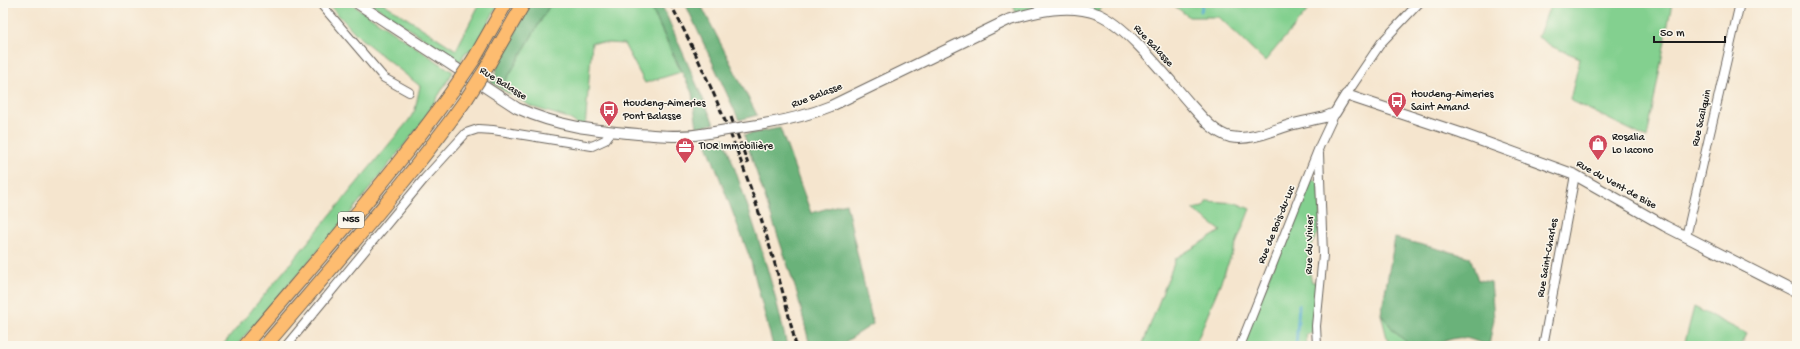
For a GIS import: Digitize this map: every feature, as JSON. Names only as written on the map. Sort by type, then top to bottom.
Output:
[{"type":"highway","name":"N55","points":[[244,346],[387,177],[421,134],[474,59],[506,3]]},
{"type":"highway","name":"N55","points":[[265,346],[400,187],[435,143],[487,67],[524,3]]},
{"type":"street","points":[[320,3],[384,78],[409,92]]},
{"type":"street","name":"Rue Balasse","points":[[358,3],[517,108],[554,123],[612,132],[671,136],[702,134],[797,118],[831,106],[1008,20],[1036,11],[1070,9],[1098,14],[1116,25],[1147,56],[1206,122],[1229,136],[1239,138],[1256,136],[1335,113]]},
{"type":"street","points":[[1335,113],[1386,37],[1418,3]]},
{"type":"street","name":"Rue Scailquin","points":[[1686,237],[1740,3]]},
{"type":"street","name":"Rue du Vent de Bise","points":[[1346,95],[1460,133],[1575,175],[1686,237],[1797,293]]},
{"type":"street","name":"Rue de Bois-du-Luc","points":[[1240,346],[1320,145],[1335,113]]},
{"type":"street","points":[[286,346],[425,178],[466,133],[478,129],[493,130],[592,146],[605,140],[612,132]]},
{"type":"street","name":"Rue du Vivier","points":[[1317,346],[1316,326],[1323,255],[1319,157],[1320,145]]},
{"type":"street","name":"Rue Saint-Charles","points":[[1543,346],[1575,175]]},
{"type":"green space","points":[[327,3],[350,3],[453,72],[421,124],[348,216],[236,346],[222,346],[409,120],[415,110],[420,86],[360,38]]},
{"type":"green space","points":[[370,3],[383,3],[456,50],[480,3],[499,3],[475,47],[465,53],[460,62]]},
{"type":"green space","points":[[531,3],[551,3],[501,89],[491,82],[496,73],[497,66]]},
{"type":"green space","points":[[551,3],[649,3],[681,72],[645,83],[624,44],[592,42],[585,129],[568,118],[532,107],[501,89]]},
{"type":"green space","points":[[649,3],[660,3],[665,12],[714,124],[697,127],[692,93]]},
{"type":"green space","points":[[685,3],[700,3],[757,115],[739,120]]},
{"type":"green space","points":[[1013,3],[1104,3],[1098,14],[1086,11],[1017,17]]},
{"type":"green space","points":[[1172,3],[1314,3],[1265,61],[1219,17],[1189,17]]},
{"type":"green space","points":[[1551,3],[1672,3],[1647,138],[1570,100],[1580,58],[1553,47],[1538,37]]},
{"type":"green space","points":[[780,128],[811,213],[846,203],[873,324],[842,344],[843,346],[810,346],[797,293],[744,135]]},
{"type":"green space","points":[[724,138],[751,215],[767,267],[787,346],[773,346],[750,258],[706,142]]},
{"type":"green space","points":[[1311,178],[1318,182],[1322,227],[1309,248],[1307,263],[1312,282],[1320,282],[1316,333],[1306,334],[1307,346],[1240,346],[1309,180]]},
{"type":"green space","points":[[1207,201],[1236,203],[1250,209],[1195,346],[1142,346],[1176,258],[1221,231],[1192,209],[1203,207]]},
{"type":"green space","points":[[1395,238],[1470,257],[1478,280],[1491,282],[1494,319],[1489,345],[1470,339],[1455,338],[1440,343],[1441,346],[1411,346],[1395,332],[1381,314]]},
{"type":"green space","points":[[1694,307],[1747,334],[1741,346],[1684,346]]},
{"type":"green space","points":[[1381,314],[1395,332],[1411,346],[1389,346]]},
{"type":"waterway","points":[[1201,11],[1203,3]]},
{"type":"waterway","points":[[1296,346],[1299,305]]},
{"type":"railway","points":[[670,3],[710,85],[744,170],[773,257],[796,346]]},
{"type":"railway","points":[[731,117],[748,164]]},
{"type":"place","name":"Houdeng-Aimeries Saint Amand","points":[[1397,118]]},
{"type":"place","name":"Houdeng-Aimeries Pont Balasse","points":[[609,127]]},
{"type":"place","name":"Rosalia Lo Iacono","points":[[1598,161]]},
{"type":"place","name":"TIOR Immobilière","points":[[685,164]]}]
